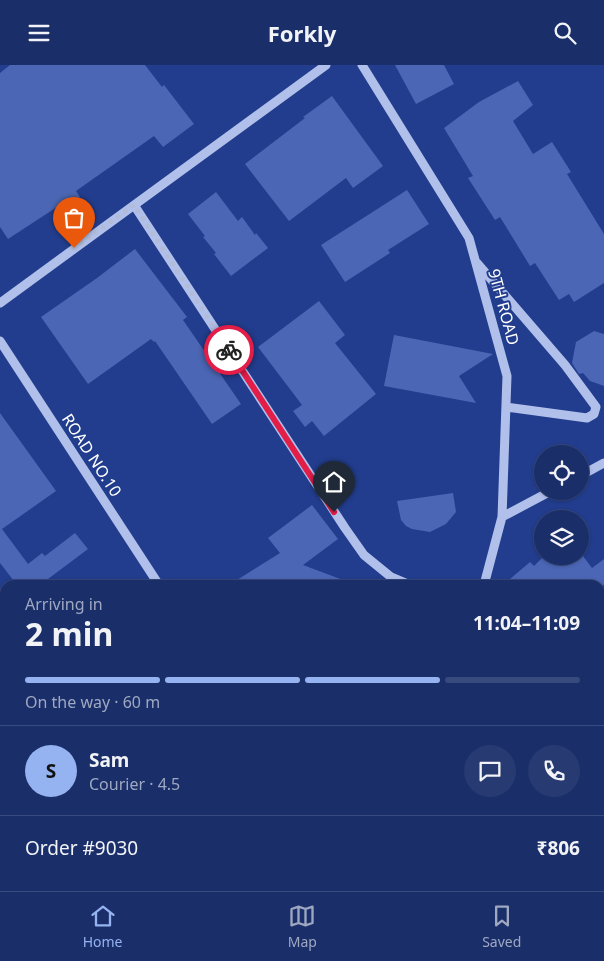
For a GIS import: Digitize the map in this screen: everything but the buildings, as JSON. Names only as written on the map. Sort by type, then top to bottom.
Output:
[{"type":"street","points":[[0,303],[326,65]]},
{"type":"street","name":"9TH ROAD","points":[[362,65],[469,238],[507,376],[502,517],[485,580]]},
{"type":"street","points":[[134,205],[364,555],[392,577],[399,580]]},
{"type":"street","points":[[475,260],[564,365],[596,407],[594,414],[587,418],[506,407]]},
{"type":"street","name":"ROAD NO.10","points":[[0,341],[156,580]]},
{"type":"street","points":[[589,471],[604,463]]},
{"type":"street","points":[[502,517],[534,500]]},
{"type":"way so far","points":[[74,248],[134,205],[229,350]]},
{"type":"route","points":[[229,350],[334,512]]}]
